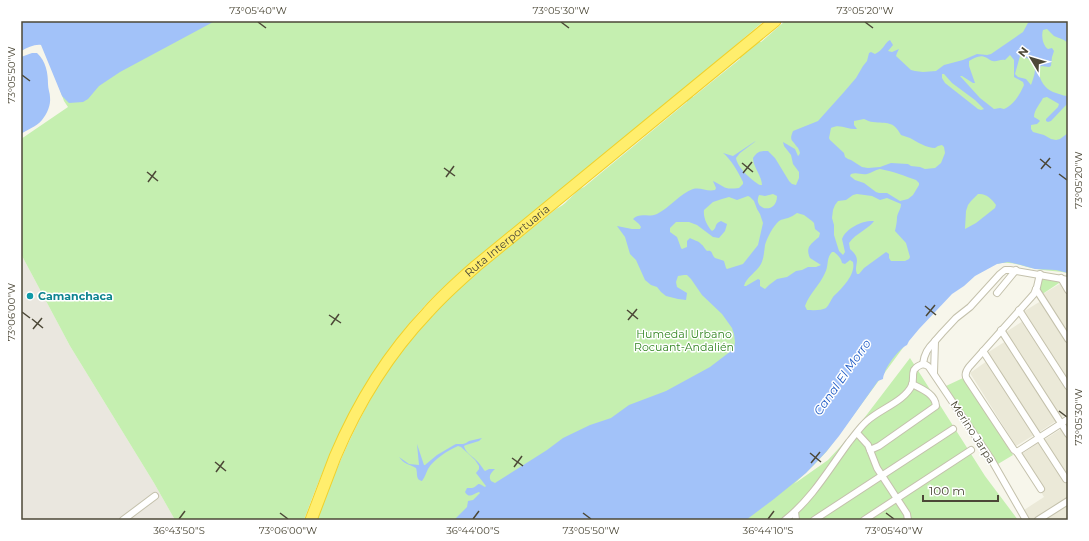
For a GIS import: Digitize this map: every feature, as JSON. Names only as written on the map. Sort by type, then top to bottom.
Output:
[{"type":"highway","name":"Ruta Interportuaria","points":[[311,520],[335,457],[363,402],[402,341],[443,295],[476,266],[775,21]]},
{"type":"street","points":[[786,520],[811,495],[857,432],[871,417],[910,390],[914,370],[926,365],[924,357],[927,350],[956,318],[970,306],[1000,274],[1005,270],[1013,270],[1068,280]]},
{"type":"street","points":[[997,293],[1013,270]]},
{"type":"street","points":[[1040,274],[1036,289],[969,367],[965,376],[1041,489]]},
{"type":"street","points":[[1061,278],[1068,290]]},
{"type":"street","points":[[1036,289],[1068,338]]},
{"type":"street","points":[[1019,310],[1068,386]]},
{"type":"street","points":[[1002,330],[1068,434]]},
{"type":"street","points":[[934,373],[934,345],[936,341]]},
{"type":"street","points":[[983,351],[1066,479]]},
{"type":"street","name":"Merino Jarpa","points":[[926,365],[934,373],[991,459],[1026,520]]},
{"type":"street","points":[[870,450],[936,406],[935,400],[925,390],[912,384]]},
{"type":"street","points":[[1017,452],[1068,419]]},
{"type":"street","points":[[814,520],[953,429]]},
{"type":"street","points":[[857,432],[866,442],[875,464],[907,514],[908,520]]},
{"type":"street","points":[[864,520],[971,450]]},
{"type":"street","points":[[123,520],[154,496]]},
{"type":"street","points":[[1038,520],[1068,500]]},
{"type":"street","points":[[795,512],[796,520]]},
{"type":"shaded area","points":[[21,254],[70,346],[175,520],[21,520]]},
{"type":"shaded area","points":[[1061,283],[1068,294],[1068,334],[1043,294]]},
{"type":"shaded area","points":[[1041,301],[1068,343],[1068,382],[1023,312]]},
{"type":"shaded area","points":[[1023,321],[1068,391],[1068,413],[1060,418],[1006,332]]},
{"type":"shaded area","points":[[1006,341],[1056,421],[1038,433],[987,353]]},
{"type":"shaded area","points":[[987,361],[1034,435],[1016,446],[970,373]]},
{"type":"shaded area","points":[[1061,429],[1068,438],[1068,476],[1044,440]]},
{"type":"shaded area","points":[[1039,442],[1066,483],[1068,482],[1068,498],[1033,520],[1030,520],[1024,510],[1044,497],[1041,492],[1045,489],[1022,454]]},
{"type":"shaded area","points":[[1068,503],[1068,520],[1043,520]]},
{"type":"green space","points":[[72,21],[764,21],[456,275],[423,308],[391,347],[361,394],[324,468],[304,520],[175,520],[70,346],[21,254],[21,139],[68,107],[64,101],[43,43]]},
{"type":"green space","name":"Humedal Urbano Rocuant-Andalién","points":[[785,21],[1068,21],[1068,273],[1041,270],[1012,263],[997,264],[1003,259],[972,277],[943,299],[908,341],[827,451],[794,484],[828,460],[852,434],[910,358],[985,476],[1018,520],[317,520],[350,439],[377,387],[410,339],[429,317],[478,272],[564,204],[687,102],[690,97],[693,97]]},
{"type":"green space","points":[[1040,275],[1062,281],[1041,295],[1038,287]]},
{"type":"green space","points":[[963,378],[1013,455],[998,464],[946,386]]},
{"type":"water","points":[[21,21],[215,21],[120,72],[99,86],[88,99],[83,102],[69,103],[62,96],[41,45],[21,51]]},
{"type":"water","name":"Canal El Morro","points":[[1029,21],[1068,21],[1068,43],[1054,36],[1047,29],[1043,30],[1042,38],[1045,46],[1048,49],[1052,48],[1054,51],[1051,66],[1041,66],[1039,73],[1041,81],[1046,88],[1064,96],[1068,96],[1068,103],[1051,121],[1048,122],[1046,119],[1058,107],[1059,104],[1047,97],[1043,98],[1034,114],[1034,117],[1040,121],[1037,124],[1031,125],[1031,129],[1033,132],[1056,140],[1068,133],[1068,273],[1056,270],[1035,269],[1008,262],[997,264],[975,276],[952,294],[919,329],[907,345],[897,353],[888,365],[883,379],[878,381],[826,452],[806,473],[746,520],[454,520],[467,507],[468,501],[473,500],[480,493],[479,492],[470,496],[465,492],[467,488],[472,488],[479,484],[485,487],[486,486],[476,473],[479,466],[475,460],[458,446],[437,459],[428,469],[422,481],[418,479],[416,468],[401,460],[399,457],[409,464],[419,465],[417,444],[425,465],[437,455],[456,444],[463,444],[482,438],[479,441],[464,446],[466,451],[479,463],[485,471],[495,469],[491,473],[490,478],[491,481],[495,483],[563,438],[590,425],[611,418],[629,405],[666,391],[710,367],[734,348],[735,342],[732,328],[722,314],[702,295],[687,275],[678,276],[676,282],[677,287],[687,293],[686,300],[666,296],[657,287],[651,285],[645,280],[636,260],[630,254],[625,237],[617,226],[640,229],[641,227],[639,224],[633,219],[636,217],[641,215],[657,214],[688,191],[693,189],[715,190],[716,188],[713,181],[725,188],[739,188],[743,182],[729,158],[723,153],[733,156],[756,141],[740,153],[736,158],[737,162],[745,173],[757,183],[762,185],[761,178],[754,165],[753,158],[759,152],[768,151],[775,158],[789,181],[796,185],[799,178],[799,172],[793,164],[791,155],[784,146],[783,142],[795,149],[798,156],[800,153],[791,138],[793,131],[818,121],[856,78],[867,61],[869,53],[871,52],[875,54],[890,40],[893,45],[888,51],[892,52],[899,49],[896,56],[911,70],[923,72],[936,71],[944,65],[963,60],[977,54],[991,54],[1023,32]],"holes":[[[1010,55],[1014,60],[1014,77],[1023,82],[1024,85],[1019,95],[1011,105],[1004,109],[994,109],[980,98],[960,76],[975,83],[969,66],[969,61],[980,56],[992,61],[1005,60]],[[1020,56],[1029,59],[1035,68],[1031,85],[1026,79],[1018,77],[1015,74]],[[942,74],[944,74],[952,83],[975,100],[984,109],[978,109],[945,83],[942,78]],[[864,119],[872,122],[889,124],[895,127],[901,135],[925,146],[935,148],[942,145],[945,153],[941,163],[935,168],[925,169],[908,164],[891,163],[880,167],[862,167],[845,157],[844,153],[829,138],[831,128],[834,127],[841,126],[850,129],[857,129],[854,125],[854,121]],[[880,169],[885,170],[916,180],[919,185],[913,195],[908,199],[900,201],[887,193],[876,192],[864,183],[855,180],[850,176],[853,173],[867,174]],[[773,194],[777,196],[776,202],[769,208],[762,207],[759,204],[759,195],[765,196]],[[857,194],[872,196],[880,200],[887,198],[901,204],[895,231],[906,243],[910,257],[909,259],[905,261],[891,261],[889,254],[886,252],[864,268],[859,274],[857,274],[857,259],[850,249],[849,243],[874,221],[860,223],[847,231],[842,239],[845,252],[843,255],[839,251],[834,235],[832,218],[833,210],[838,201],[846,200]],[[978,194],[984,194],[996,205],[995,208],[976,223],[965,229],[966,211],[968,205]],[[748,196],[750,197],[754,201],[763,223],[758,245],[743,264],[727,269],[724,261],[715,258],[711,252],[707,251],[697,241],[690,238],[687,241],[687,247],[682,249],[677,237],[670,232],[670,228],[676,222],[689,222],[697,225],[713,237],[719,238],[725,231],[727,224],[721,221],[717,223],[715,229],[712,231],[708,227],[704,216],[704,210],[713,202],[729,197],[737,200]],[[797,213],[804,215],[814,223],[815,229],[820,233],[819,237],[810,246],[808,251],[810,258],[821,265],[816,267],[808,267],[796,271],[787,277],[777,279],[765,289],[760,286],[760,280],[758,279],[744,286],[747,280],[761,264],[765,245],[770,232],[780,220],[789,218]],[[834,252],[842,263],[845,264],[850,260],[853,262],[850,277],[826,308],[819,310],[807,310],[805,306],[823,277],[830,254]]]},
{"type":"water","points":[[32,53],[37,53],[40,56],[46,67],[50,103],[42,120],[21,134],[21,57]]},
{"type":"place","name":"Camanchaca","points":[[30,296]]}]
